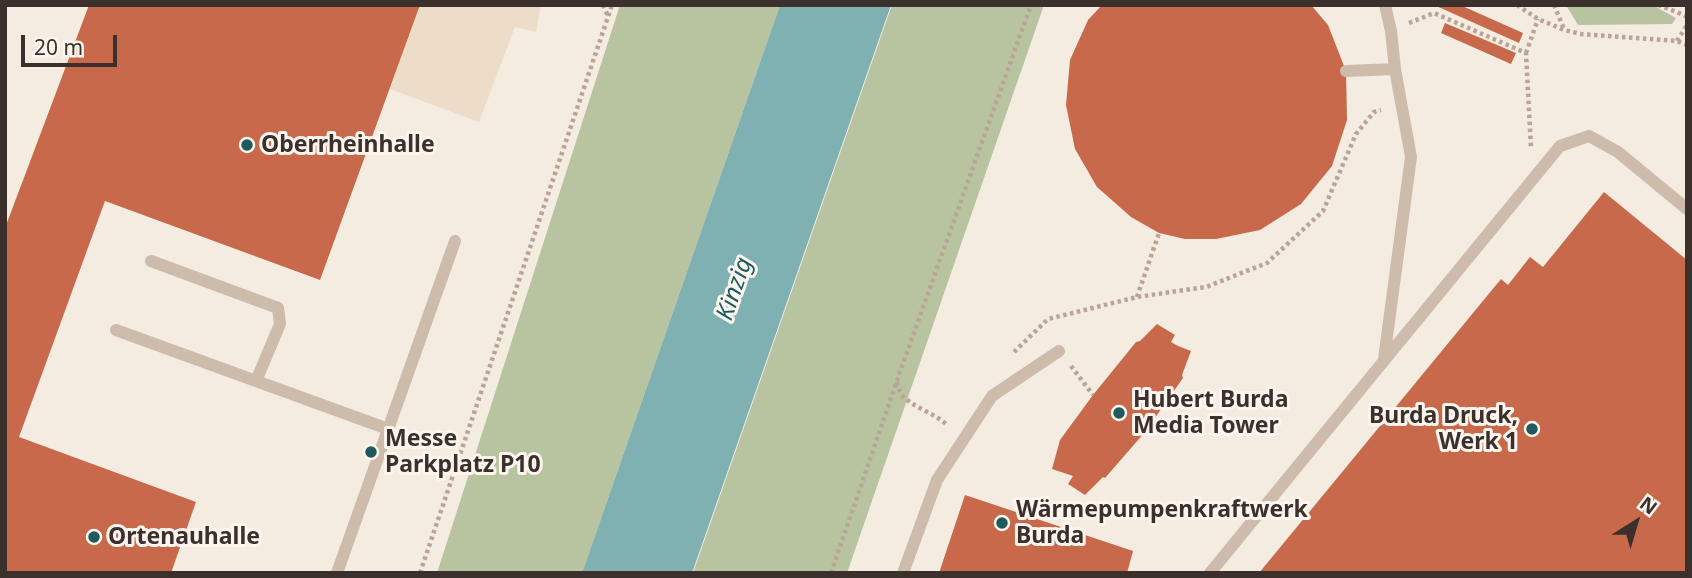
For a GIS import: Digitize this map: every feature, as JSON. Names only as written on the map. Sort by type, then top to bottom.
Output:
[{"type":"lane","points":[[1384,360],[1412,157],[1385,5]]},
{"type":"lane","points":[[1346,71],[1395,69]]},
{"type":"lane","points":[[1210,573],[1560,146],[1589,136],[1618,152],[1687,209]]},
{"type":"lane","points":[[338,573],[455,241]]},
{"type":"lane","points":[[151,261],[278,308],[280,324],[256,381]]},
{"type":"lane","points":[[116,330],[388,429]]},
{"type":"lane","points":[[903,573],[937,480],[992,396],[1059,351]]},
{"type":"path","points":[[603,5],[609,17]]},
{"type":"path","points":[[420,573],[612,5]]},
{"type":"path","points":[[831,573],[896,381],[1031,5]]},
{"type":"path","points":[[1517,5],[1538,19],[1564,30],[1581,34],[1676,41],[1687,45]]},
{"type":"path","points":[[1554,5],[1564,30]]},
{"type":"path","points":[[1658,5],[1687,17]]},
{"type":"path","points":[[1391,31],[1434,13],[1526,53]]},
{"type":"path","points":[[1533,180],[1526,53],[1538,19]]},
{"type":"path","points":[[1676,41],[1687,26]]},
{"type":"path","points":[[1013,353],[1048,319],[1137,297],[1206,287],[1266,263],[1323,211],[1356,134],[1374,112],[1402,106]]},
{"type":"path","points":[[1137,297],[1159,233]]},
{"type":"path","points":[[896,381],[907,399],[950,427],[944,435]]},
{"type":"green space","points":[[620,5],[780,5],[582,573],[437,573]]},
{"type":"green space","points":[[892,5],[1044,5],[847,573],[693,573]]},
{"type":"green space","points":[[1566,5],[1656,7],[1676,18],[1672,24],[1578,25]]},
{"type":"shaded area","points":[[420,5],[541,5],[536,32],[515,27],[479,122],[390,89]]},
{"type":"water","name":"Kinzig","points":[[780,5],[891,5],[692,573],[582,573]]},
{"type":"building","points":[[89,5],[420,5],[320,280],[105,201],[19,437],[196,502],[171,573],[5,573],[5,228]]},
{"type":"building","points":[[1102,5],[1311,5],[1328,25],[1346,71],[1347,120],[1332,166],[1301,204],[1260,230],[1216,239],[1185,239],[1159,233],[1131,217],[1097,187],[1075,149],[1066,105],[1070,60],[1088,20]]},
{"type":"building","points":[[1434,5],[1460,5],[1523,33],[1519,43]]},
{"type":"building","points":[[1445,23],[1516,53],[1511,64],[1441,33]]},
{"type":"building","name":"Burda Druck, Werk 1","points":[[1604,192],[1687,260],[1687,573],[1259,573],[1501,279],[1508,285],[1530,257],[1543,267]]},
{"type":"building","name":"Hubert Burda Media Tower","points":[[1157,324],[1175,335],[1171,342],[1191,351],[1183,378],[1145,432],[1105,478],[1085,495],[1068,484],[1073,476],[1052,469],[1060,440],[1136,342]]},
{"type":"building","name":"Wärmepumpenkraftwerk Burda","points":[[965,495],[1133,551],[1127,573],[939,573]]},
{"type":"place","name":"Oberrheinhalle","points":[[247,145]]},
{"type":"place","name":"Hubert Burda Media Tower","points":[[1119,413]]},
{"type":"place","name":"Burda Druck, Werk 1","points":[[1532,429]]},
{"type":"place","name":"Messe Parkplatz P10","points":[[371,452]]},
{"type":"place","name":"Wärmepumpenkraftwerk Burda","points":[[1002,523]]},
{"type":"place","name":"Ortenauhalle","points":[[94,537]]}]
